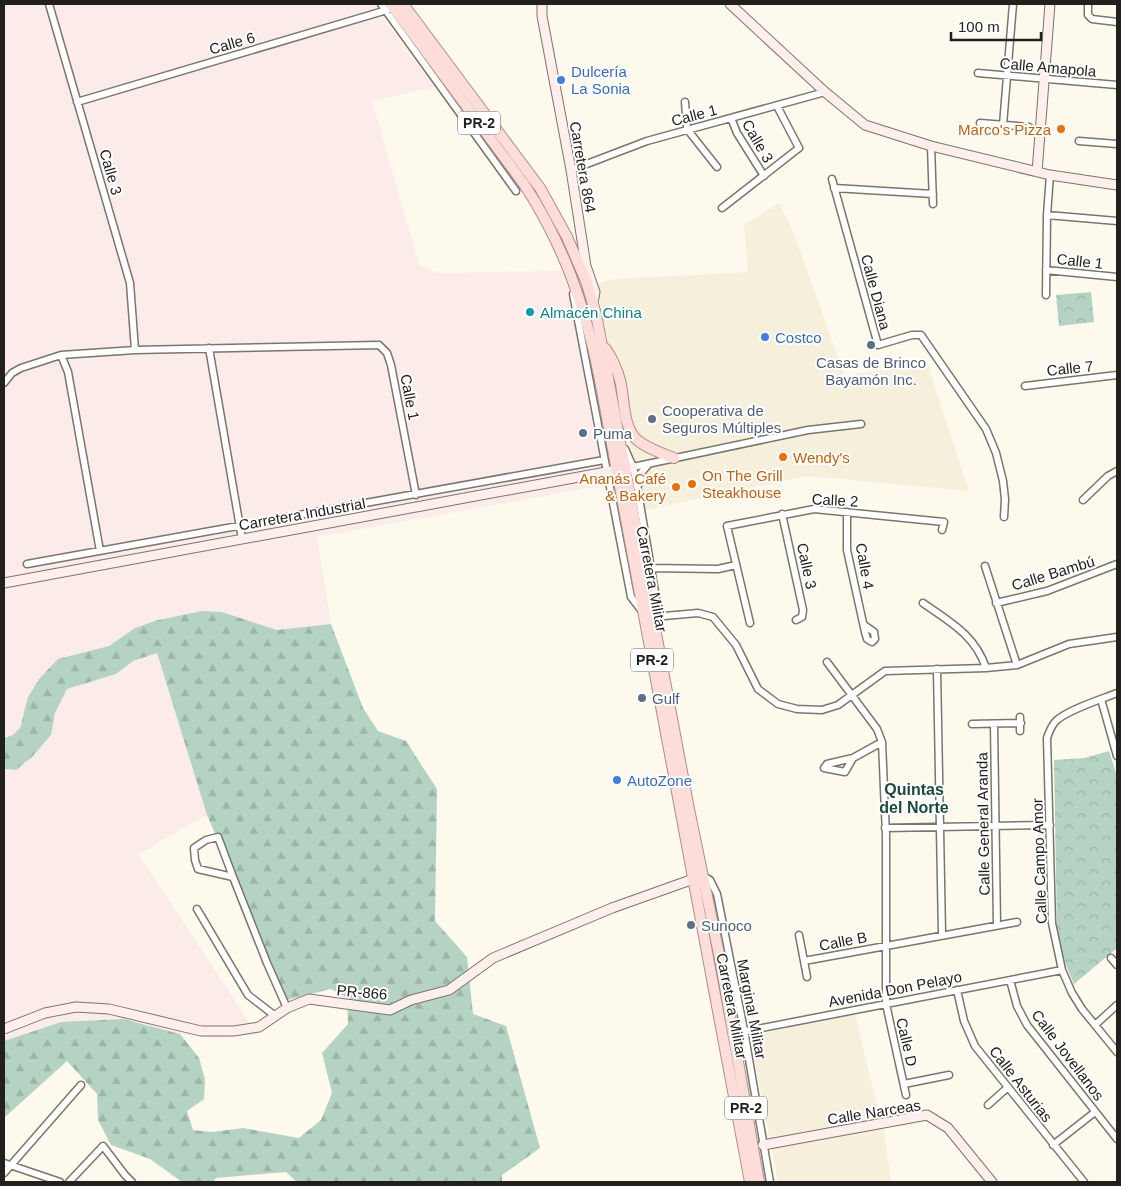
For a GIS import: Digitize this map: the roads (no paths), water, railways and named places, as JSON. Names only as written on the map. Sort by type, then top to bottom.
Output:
[{"type":"main road","name":"Carretera Militar","points":[[395,6],[509,163],[543,214],[568,266],[584,311],[620,469],[648,615],[703,876],[733,1033],[758,1182]]},
{"type":"main road","name":"Carretera Militar","points":[[395,6],[531,174],[567,237],[593,304],[620,437],[620,469]]},
{"type":"main road","points":[[602,344],[612,358],[620,379],[628,426],[633,434],[642,444],[674,458]]},
{"type":"main road","name":"Carretera Militar","points":[[648,615],[693,879],[750,1182]]},
{"type":"street","name":"Calle 3","points":[[49,4],[130,283],[135,350]]},
{"type":"street","points":[[381,4],[395,6],[516,191]]},
{"type":"street","name":"Carretera 864","points":[[542,4],[586,266],[595,292],[593,304]]},
{"type":"street","points":[[730,4],[825,92],[865,125],[931,146],[1037,172],[1117,185]]},
{"type":"street","points":[[1003,125],[1013,4]]},
{"type":"street","points":[[1037,172],[1050,4]]},
{"type":"street","points":[[1088,4],[1088,15],[1092,19],[1117,22]]},
{"type":"street","name":"Calle 6","points":[[77,102],[395,6]]},
{"type":"street","name":"Calle Amapola","points":[[978,73],[1117,85]]},
{"type":"street","name":"Calle 1","points":[[571,170],[647,141],[825,92]]},
{"type":"street","points":[[684,102],[688,130],[716,167]]},
{"type":"street","points":[[722,208],[799,148],[777,106]]},
{"type":"street","name":"Calle 3","points":[[731,118],[736,133],[764,176]]},
{"type":"street","points":[[980,123],[1029,127]]},
{"type":"street","points":[[1079,141],[1117,144]]},
{"type":"street","points":[[931,146],[933,204]]},
{"type":"street","points":[[496,163],[509,163]]},
{"type":"street","name":"Calle 1","points":[[1050,175],[1046,215],[1046,270],[1117,277]]},
{"type":"street","points":[[832,179],[834,188],[933,194]]},
{"type":"street","name":"Calle Diana","points":[[834,188],[878,345],[912,335],[921,335],[986,429],[996,453],[1003,481],[1004,517]]},
{"type":"street","points":[[1046,215],[1117,220]]},
{"type":"street","points":[[557,242],[580,230]]},
{"type":"street","points":[[568,266],[604,460]]},
{"type":"street","points":[[1046,270],[1046,295]]},
{"type":"street","name":"Calle 1","points":[[4,383],[12,373],[21,368],[61,355],[135,350],[379,346],[388,353],[391,365],[416,494]]},
{"type":"street","points":[[209,348],[242,539]]},
{"type":"street","points":[[61,355],[68,372],[100,551]]},
{"type":"street","name":"Calle 7","points":[[1025,386],[1117,375]]},
{"type":"street","points":[[620,469],[808,430],[861,424]]},
{"type":"street","points":[[27,564],[604,460],[620,469],[638,492]]},
{"type":"street","points":[[648,615],[656,598],[638,492],[640,474],[650,463]]},
{"type":"street","points":[[620,469],[631,597],[648,615],[698,613],[713,617],[736,645],[758,689],[778,704],[797,709],[822,710],[838,705],[885,671],[986,668],[1017,664],[1069,644],[1117,637]]},
{"type":"street","name":"Carretera Industrial","points":[[4,583],[620,469]]},
{"type":"street","points":[[1083,500],[1108,476],[1117,471]]},
{"type":"street","name":"Calle 2","points":[[736,565],[727,526],[782,514],[814,509],[847,512],[944,522],[942,530]]},
{"type":"street","name":"Calle 4","points":[[847,512],[847,550],[864,624]]},
{"type":"street","name":"Calle 3","points":[[782,514],[804,610],[802,617],[796,620]]},
{"type":"street","name":"Calle Bambú","points":[[996,603],[1047,591],[1109,569],[1117,564]]},
{"type":"street","points":[[650,568],[718,569],[736,565],[750,623]]},
{"type":"street","points":[[985,566],[1017,664]]},
{"type":"street","points":[[923,603],[962,630],[981,654],[986,668]]},
{"type":"street","points":[[827,662],[876,729],[882,742],[853,758]]},
{"type":"street","points":[[937,669],[942,935]]},
{"type":"street","name":"Calle Campo Amor","points":[[1117,694],[1064,715],[1050,729],[1047,738],[1052,923],[1062,970],[1072,993],[1117,1052]]},
{"type":"street","points":[[1101,699],[1117,756]]},
{"type":"street","points":[[972,724],[994,724],[1021,720],[1020,731]]},
{"type":"street","name":"Calle General Aranda","points":[[994,724],[997,925]]},
{"type":"street","name":"Calle D","points":[[882,742],[886,828],[886,1004],[906,1095]]},
{"type":"street","points":[[886,828],[1050,825]]},
{"type":"street","points":[[233,877],[198,869],[194,848],[206,840],[218,837],[266,963],[287,1008]]},
{"type":"street","name":"PR-866","points":[[4,1029],[45,1013],[76,1007],[109,1009],[202,1031],[234,1031],[259,1027],[274,1015],[309,999],[390,1010],[411,1000],[449,990],[493,958],[612,908],[703,876]]},
{"type":"street","name":"Marginal Militar","points":[[703,876],[710,880],[717,894],[744,1030],[770,1182]]},
{"type":"street","points":[[197,908],[248,995],[274,1015]]},
{"type":"street","name":"Calle B","points":[[804,961],[1017,922]]},
{"type":"street","points":[[799,935],[807,977]]},
{"type":"street","points":[[1111,958],[1117,965]]},
{"type":"street","name":"Avenida Don Pelayo","points":[[722,1036],[744,1030],[1062,970]]},
{"type":"street","name":"Calle Jovellanos","points":[[1010,980],[1017,1006],[1027,1026],[1117,1139]]},
{"type":"street","name":"Calle Asturias","points":[[957,990],[964,1021],[975,1046],[1084,1182]]},
{"type":"street","points":[[1095,1025],[1117,1005]]},
{"type":"street","name":"Calle D","points":[[904,1084],[949,1075]]},
{"type":"street","points":[[4,1173],[81,1085]]},
{"type":"street","points":[[988,1105],[1007,1088]]},
{"type":"street","points":[[1054,1145],[1094,1112]]},
{"type":"street","name":"Calle Narceas","points":[[763,1145],[927,1115],[948,1128],[992,1182]]},
{"type":"street","points":[[752,1151],[759,1121]]},
{"type":"street","points":[[69,1182],[103,1146],[132,1182]]},
{"type":"street","points":[[4,1162],[60,1182]]},
{"type":"place","name":"Dulcería La Sonia","points":[[561,80]]},
{"type":"place","name":"Marco's Pizza","points":[[1061,129]]},
{"type":"place","name":"Almacén China","points":[[530,312]]},
{"type":"place","name":"Costco","points":[[765,337]]},
{"type":"place","name":"Casas de Brinco Bayamón Inc.","points":[[871,345]]},
{"type":"place","name":"Cooperativa de Seguros Múltiples","points":[[652,419]]},
{"type":"place","name":"Puma","points":[[583,433]]},
{"type":"place","name":"Wendy's","points":[[783,457]]},
{"type":"place","name":"On The Grill Steakhouse","points":[[692,484]]},
{"type":"place","name":"Ananás Café & Bakery","points":[[676,487]]},
{"type":"place","name":"Gulf","points":[[642,698]]},
{"type":"place","name":"AutoZone","points":[[617,780]]},
{"type":"place","name":"Sunoco","points":[[691,925]]},
{"type":"district","name":"Quintas del Norte","points":[[914,798]]}]
